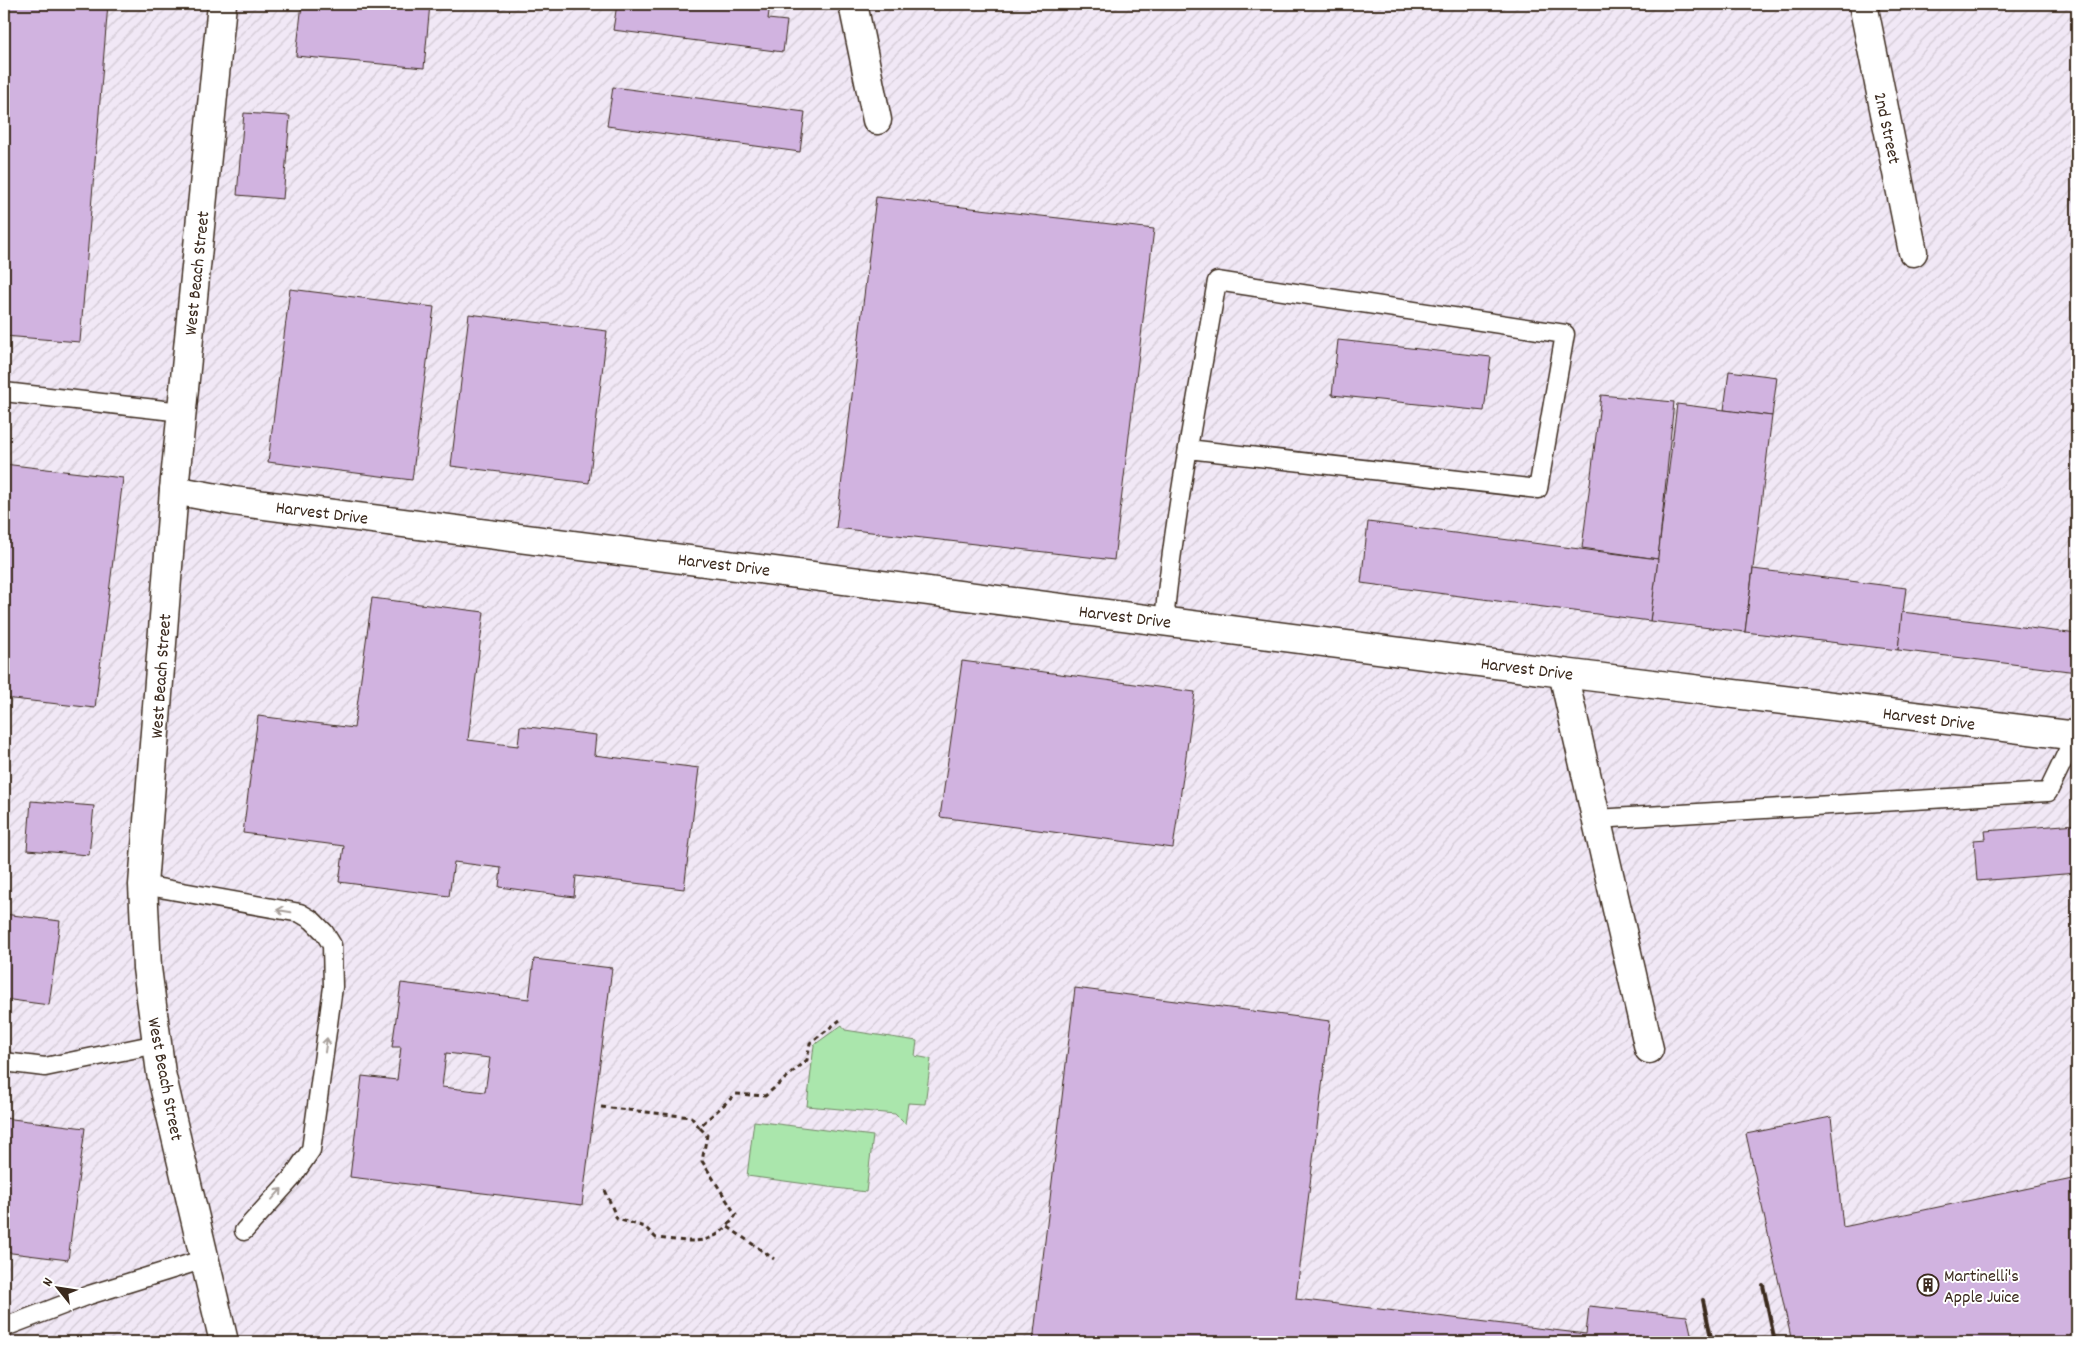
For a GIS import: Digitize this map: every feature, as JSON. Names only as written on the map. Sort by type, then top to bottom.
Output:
[{"type":"street","name":"West Beach Street","points":[[222,4],[174,490],[143,885],[147,968],[161,1073],[224,1342]]},
{"type":"street","points":[[854,4],[877,120]]},
{"type":"street","name":"2nd Street","points":[[1863,4],[1913,252]]},
{"type":"street","name":"Harvest Drive","points":[[174,490],[233,501],[1563,673],[2076,736]]},
{"type":"street","points":[[1563,673],[1649,1050]]},
{"type":"lane","points":[[1164,621],[1170,554],[1188,449],[1218,281],[1565,334],[1538,489],[1188,449]]},
{"type":"lane","points":[[4,392],[182,412]]},
{"type":"lane","points":[[1596,819],[2048,792],[2076,736]]},
{"type":"lane","points":[[143,885],[300,913],[312,920],[324,932],[332,945],[334,987],[311,1150],[290,1179],[244,1230]]},
{"type":"lane","points":[[4,1062],[45,1067],[157,1044]]},
{"type":"lane","points":[[4,1329],[5,1326],[89,1295],[205,1259]]},
{"type":"path","points":[[700,1126],[736,1094],[766,1096],[807,1060],[810,1043],[840,1020]]},
{"type":"path","points":[[601,1107],[691,1117],[707,1135],[702,1161],[736,1215],[728,1227],[705,1242],[656,1238],[645,1227],[617,1219],[605,1190]]},
{"type":"path","points":[[728,1227],[774,1260]]},
{"type":"shaded area","points":[[4,4],[2077,4],[2077,1342],[4,1342]]},
{"type":"green space","points":[[842,1025],[845,1030],[917,1041],[915,1056],[931,1059],[925,1104],[908,1103],[905,1124],[895,1114],[807,1106],[814,1045]]},
{"type":"green space","points":[[754,1121],[873,1136],[866,1192],[747,1176]]},
{"type":"building","points":[[4,4],[108,4],[80,342],[4,336]]},
{"type":"building","points":[[302,4],[430,4],[424,68],[296,56]]},
{"type":"building","points":[[617,4],[770,4],[768,19],[787,21],[783,52],[613,30]]},
{"type":"building","points":[[613,87],[805,112],[800,152],[607,126]]},
{"type":"building","points":[[244,113],[290,116],[283,199],[237,195]]},
{"type":"building","points":[[876,197],[1154,229],[1114,560],[836,528]]},
{"type":"building","points":[[290,289],[434,307],[412,480],[268,462]]},
{"type":"building","points":[[469,314],[607,331],[589,483],[451,466]]},
{"type":"building","points":[[1338,340],[1491,357],[1484,411],[1332,395]]},
{"type":"building","points":[[1729,371],[1777,377],[1772,416],[1724,410]]},
{"type":"building","points":[[1601,395],[1674,402],[1658,559],[1582,548]]},
{"type":"building","points":[[1677,404],[1772,416],[1745,632],[1650,621]]},
{"type":"building","points":[[4,464],[123,478],[95,708],[4,698]]},
{"type":"building","points":[[1368,522],[1658,559],[1650,621],[1361,583]]},
{"type":"building","points":[[1753,569],[1906,588],[1898,650],[1745,632]]},
{"type":"building","points":[[372,598],[484,612],[468,740],[518,746],[520,726],[596,735],[594,755],[699,768],[684,889],[576,876],[574,897],[499,887],[501,868],[454,862],[449,896],[339,882],[344,846],[243,833],[258,716],[354,728]]},
{"type":"building","points":[[1902,612],[2077,634],[2077,672],[1898,650]]},
{"type":"building","points":[[962,661],[1195,692],[1173,848],[940,817]]},
{"type":"building","points":[[31,801],[94,806],[89,855],[27,850]]},
{"type":"building","points":[[2077,824],[2077,873],[1977,881],[1974,840],[1986,839],[1985,831]]},
{"type":"building","points":[[4,914],[60,921],[49,1005],[4,999]]},
{"type":"building","points":[[534,959],[612,968],[582,1205],[350,1177],[362,1076],[397,1080],[401,1047],[392,1047],[401,983],[529,999]],"holes":[[[446,1053],[490,1058],[485,1092],[442,1087]]]},
{"type":"building","points":[[1075,988],[1330,1021],[1296,1299],[1586,1334],[1589,1306],[1687,1316],[1693,1342],[1033,1342]]},
{"type":"building","name":"Martinelli's Apple Juice","points":[[1831,1117],[1843,1227],[2077,1178],[2077,1342],[1792,1342],[1746,1134]]},
{"type":"building","points":[[4,1118],[85,1128],[68,1260],[4,1252]]},
{"type":"railway","points":[[1763,1285],[1775,1342]]},
{"type":"railway","points":[[1703,1300],[1712,1342]]},
{"type":"place","name":"Martinelli's Apple Juice","points":[[1928,1285]]}]
